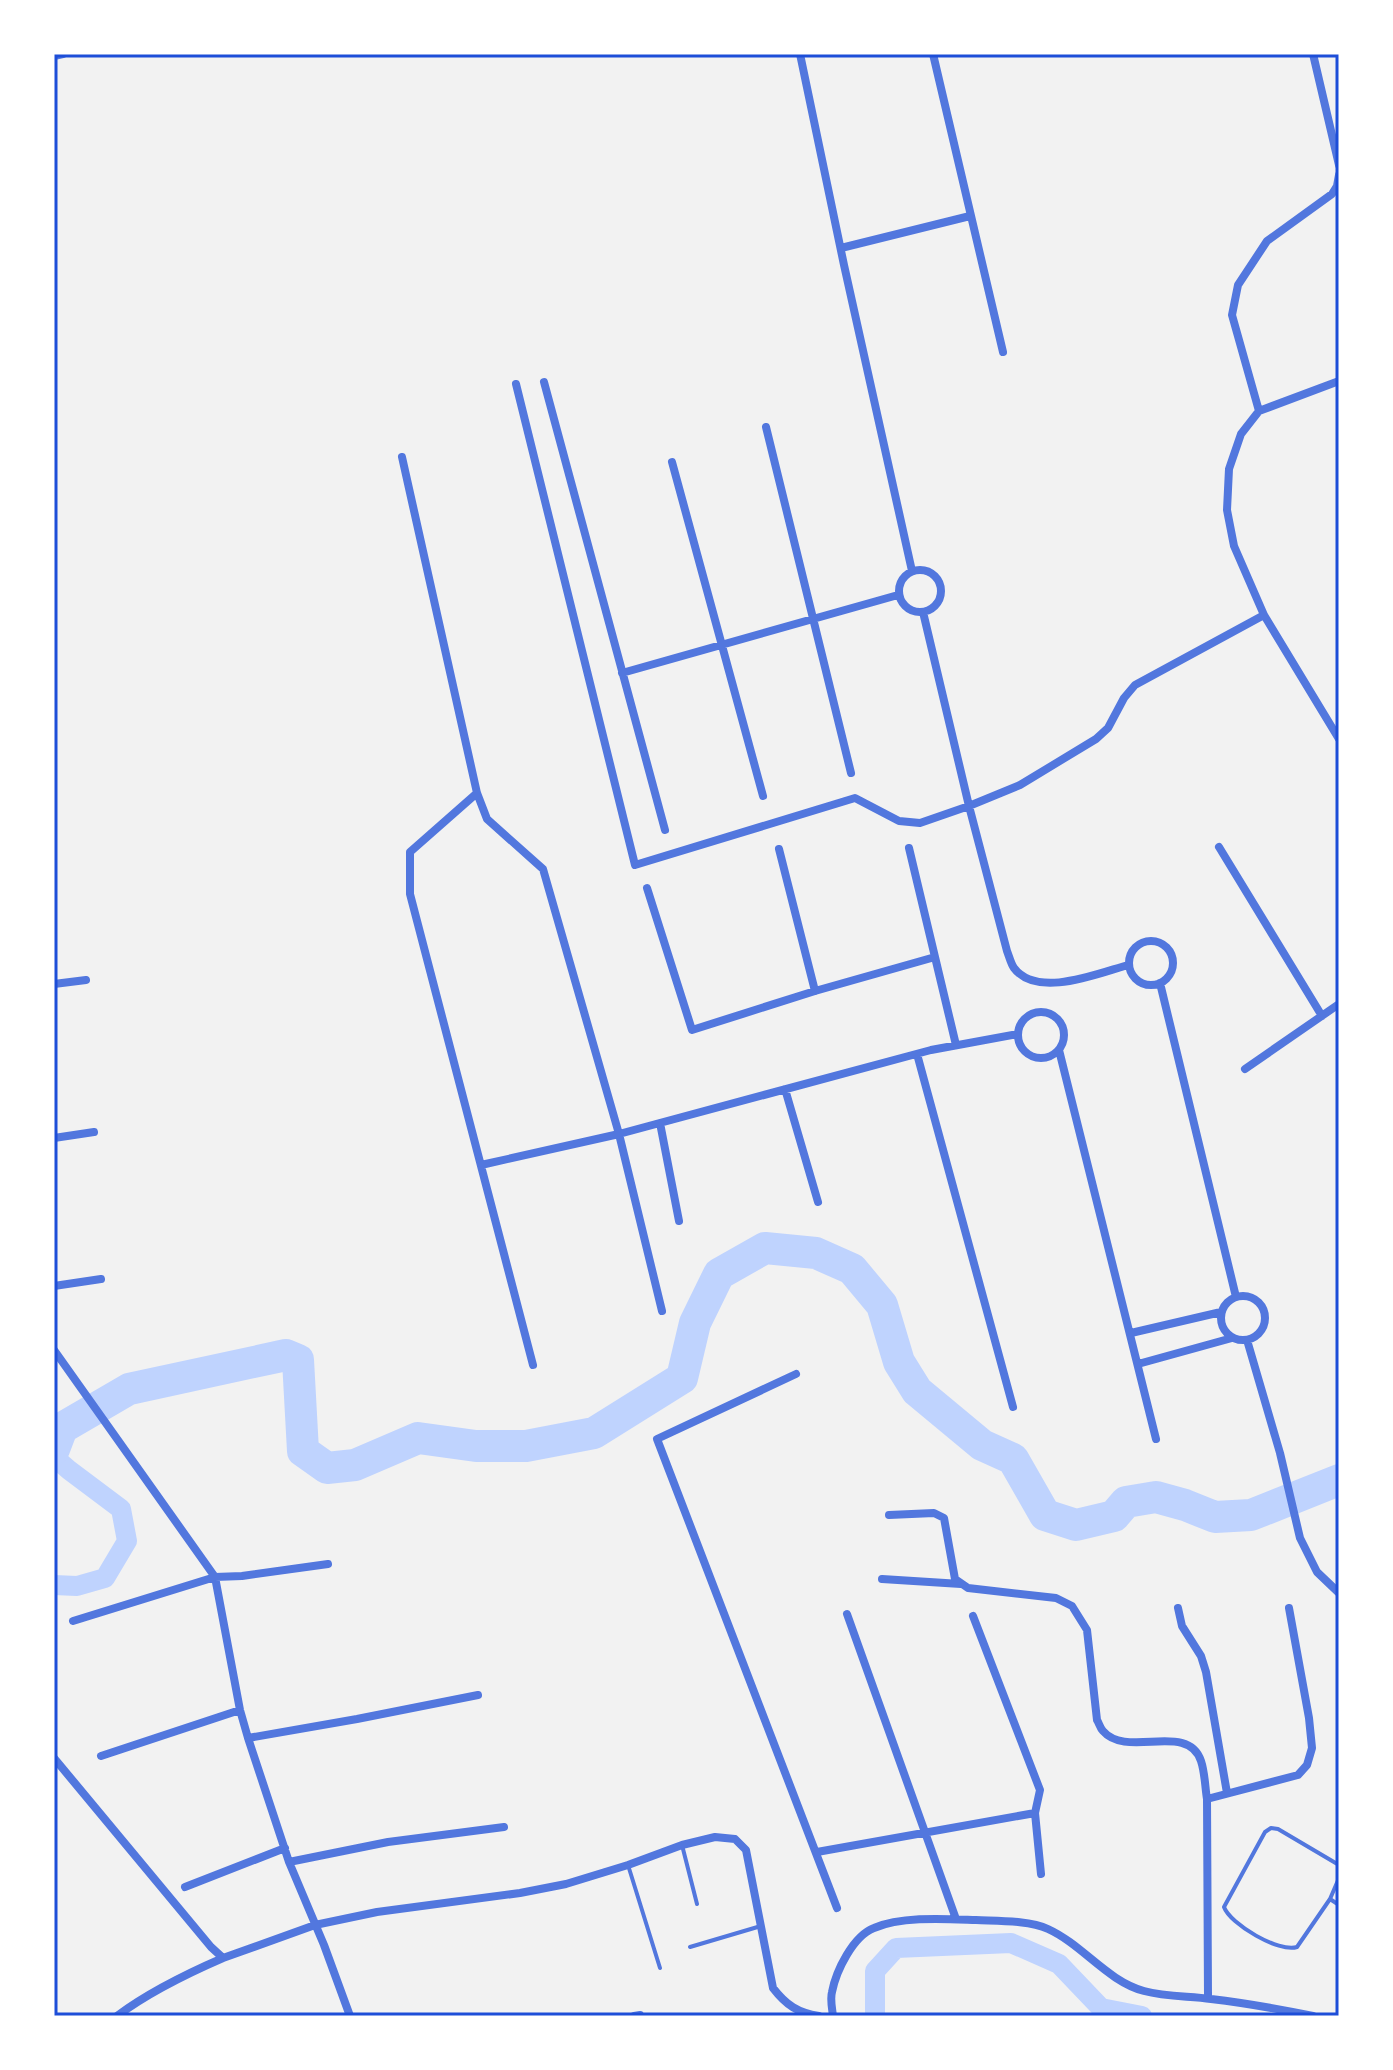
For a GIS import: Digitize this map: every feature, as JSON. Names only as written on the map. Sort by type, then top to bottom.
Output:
[{"type":"street","points":[[54,56],[63,54]]},
{"type":"street","points":[[800,54],[912,571]]},
{"type":"street","points":[[933,54],[1003,352]]},
{"type":"street","points":[[1313,54],[1339,165]]},
{"type":"street","points":[[1259,411],[1232,315],[1238,285],[1267,241],[1332,194],[1339,175]]},
{"type":"street","points":[[841,248],[970,216]]},
{"type":"street","points":[[1339,381],[1259,411],[1241,434],[1229,469],[1227,510],[1234,546],[1264,615],[1339,739]]},
{"type":"street","points":[[544,382],[665,830]]},
{"type":"street","points":[[516,384],[635,865],[855,798],[899,821],[920,823],[969,806],[1020,785],[1096,739],[1108,728],[1124,698],[1135,685],[1264,615]]},
{"type":"street","points":[[766,427],[851,773]]},
{"type":"street","points":[[402,457],[477,793],[487,819],[543,869],[619,1134],[662,1311]]},
{"type":"street","points":[[672,462],[763,796]]},
{"type":"street","points":[[912,571],[933,574],[940,587],[935,606],[923,612],[910,611],[898,595],[901,580],[912,571]]},
{"type":"street","points":[[622,673],[898,595]]},
{"type":"street","points":[[923,612],[969,806],[1014,969],[1044,984],[1061,984],[1128,965]]},
{"type":"street","points":[[477,793],[410,852],[410,894],[533,1365]]},
{"type":"street","points":[[1219,847],[1322,1016]]},
{"type":"street","points":[[909,848],[956,1045]]},
{"type":"street","points":[[779,849],[815,991]]},
{"type":"street","points":[[647,888],[692,1030],[935,957]]},
{"type":"street","points":[[1159,942],[1170,953],[1173,960],[1170,973],[1160,983],[1140,982],[1130,972],[1129,958],[1137,945],[1159,942]]},
{"type":"street","points":[[54,984],[86,980]]},
{"type":"street","points":[[1160,983],[1236,1297]]},
{"type":"street","points":[[1245,1069],[1339,1004]]},
{"type":"street","points":[[1037,1012],[1052,1014],[1058,1019],[1064,1040],[1059,1050],[1042,1058],[1022,1048],[1018,1034],[1024,1020],[1037,1012]]},
{"type":"street","points":[[481,1165],[619,1134],[917,1054],[1018,1034]]},
{"type":"street","points":[[1059,1050],[1156,1439]]},
{"type":"street","points":[[917,1054],[1013,1407]]},
{"type":"street","points":[[785,1089],[818,1202]]},
{"type":"street","points":[[660,1123],[679,1221]]},
{"type":"street","points":[[54,1138],[94,1132]]},
{"type":"street","points":[[54,1286],[101,1279]]},
{"type":"street","points":[[1131,1333],[1221,1312],[1236,1297],[1257,1300],[1265,1312],[1264,1327],[1259,1334],[1247,1340],[1232,1338],[1138,1364]]},
{"type":"street","points":[[1221,1312],[1222,1326],[1232,1338]]},
{"type":"street","points":[[1247,1340],[1280,1453],[1300,1538],[1317,1572],[1339,1593]]},
{"type":"street","points":[[54,1350],[215,1577],[248,1738],[289,1862],[350,2016]]},
{"type":"street","points":[[796,1374],[657,1439],[837,1908]]},
{"type":"street","points":[[889,1515],[934,1513],[944,1518],[955,1579],[968,1588],[1056,1598],[1072,1606],[1087,1630],[1097,1720],[1103,1731],[1112,1738],[1126,1742],[1174,1741],[1190,1746],[1201,1759],[1207,1799],[1208,1998]]},
{"type":"street","points":[[73,1621],[215,1577],[328,1564]]},
{"type":"street","points":[[882,1579],[962,1584]]},
{"type":"street","points":[[1178,1608],[1182,1626],[1201,1656],[1206,1672],[1227,1793]]},
{"type":"street","points":[[1207,1799],[1298,1775],[1307,1765],[1312,1748],[1309,1718],[1289,1608]]},
{"type":"street","points":[[847,1614],[956,1919]]},
{"type":"street","points":[[973,1616],[1040,1790],[1035,1813],[1041,1874]]},
{"type":"street","points":[[248,1738],[478,1695]]},
{"type":"street","points":[[101,1756],[240,1710]]},
{"type":"street","points":[[54,1758],[223,1958]]},
{"type":"street","points":[[817,1852],[1035,1813]]},
{"type":"street","points":[[289,1862],[388,1842],[504,1827]]},
{"type":"street","points":[[117,2016],[186,1974],[315,1925],[377,1912],[566,1884],[715,1837],[735,1839],[746,1850],[773,1988],[783,2002],[803,2013],[819,2016]]},
{"type":"street","points":[[185,1887],[285,1848]]},
{"type":"street","points":[[833,2016],[831,1994],[840,1967],[853,1945],[872,1928],[899,1922],[956,1919],[1046,1927],[1075,1944],[1122,1983],[1142,1991],[1208,1998],[1313,2016]]},
{"type":"lane","points":[[1339,1865],[1278,1829],[1271,1828],[1265,1832],[1224,1907],[1225,1911],[1273,1945],[1292,1950],[1330,1899],[1339,1878]]},
{"type":"lane","points":[[682,1845],[697,1904]]},
{"type":"lane","points":[[628,1865],[660,1968]]},
{"type":"lane","points":[[1330,1899],[1339,1905]]},
{"type":"lane","points":[[690,1947],[761,1926]]},
{"type":"waterway","points":[[54,1449],[62,1428],[129,1389],[286,1355],[298,1360],[303,1451],[327,1468],[355,1465],[418,1438],[476,1446],[526,1446],[594,1433],[682,1378],[695,1323],[719,1274],[765,1248],[816,1253],[852,1269],[882,1305],[899,1362],[917,1391],[982,1445],[1013,1459],[1045,1515],[1076,1525],[1114,1516],[1126,1502],[1156,1497],[1215,1517],[1251,1515],[1339,1480]]},
{"type":"waterway","points":[[54,1457],[121,1509],[127,1541],[105,1578],[77,1586],[54,1585]]},
{"type":"waterway","points":[[875,2016],[875,1971],[896,1948],[1011,1943],[1059,1964],[1101,2008],[1142,2016]]}]
